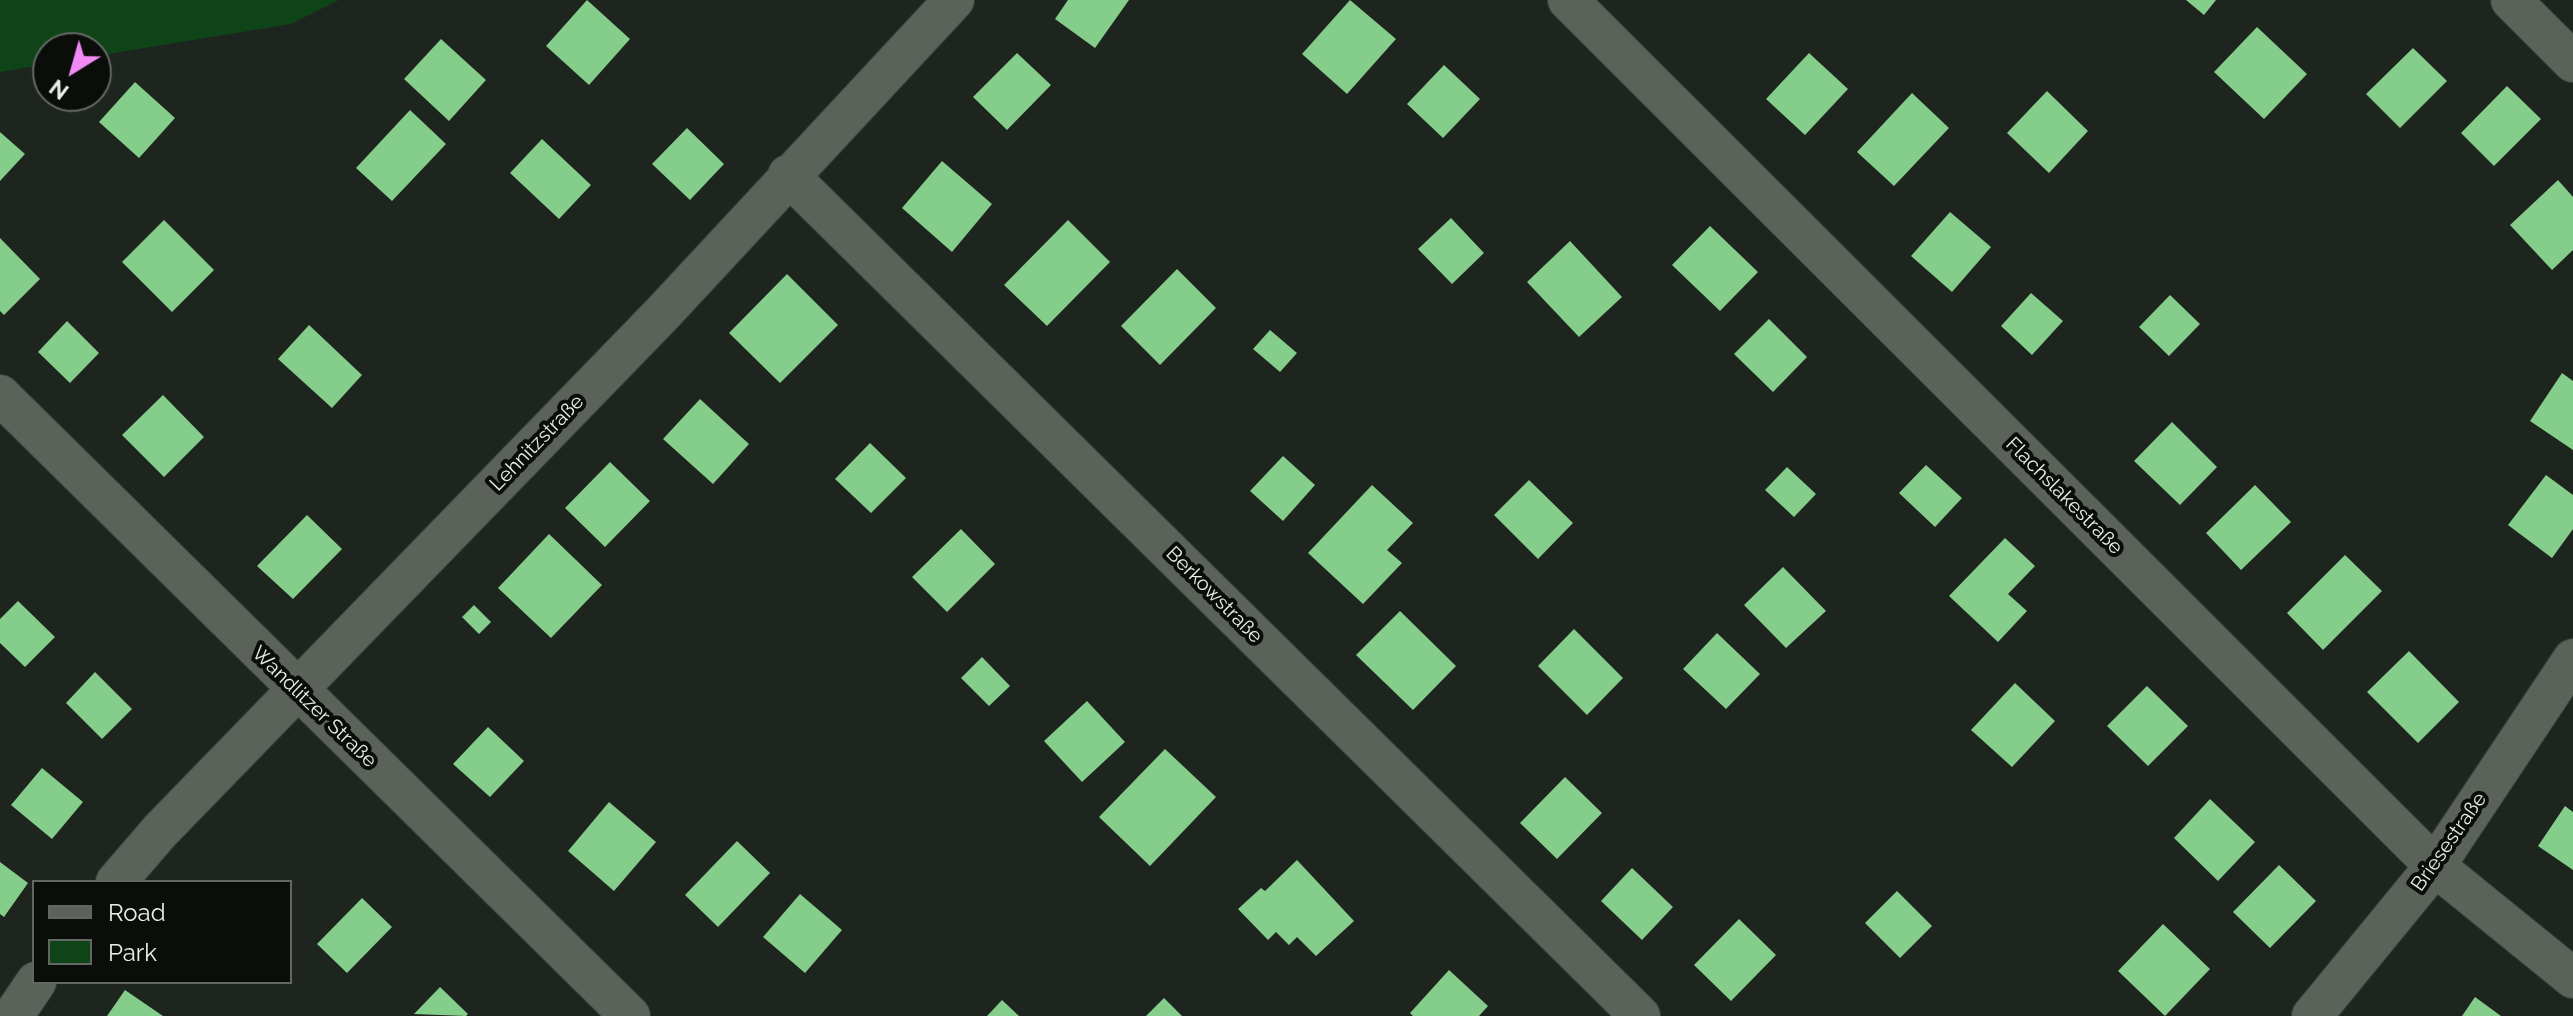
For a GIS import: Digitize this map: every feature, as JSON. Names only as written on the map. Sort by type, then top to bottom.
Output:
[{"type":"street","name":"Lehnitzstraße","points":[[118,880],[297,690],[662,314],[954,0]]},
{"type":"street","name":"Flachslakestraße","points":[[1568,0],[2435,866],[2573,978]]},
{"type":"street","points":[[2511,0],[2573,62]]},
{"type":"street","name":"Berkowstraße","points":[[788,175],[1640,1016]]},
{"type":"street","name":"Wandlitzer Straße","points":[[0,395],[630,1016]]},
{"type":"street","name":"Briesestraße","points":[[2312,1016],[2435,866],[2573,659]]},
{"type":"street","points":[[13,1016],[35,984]]},
{"type":"green space","points":[[0,0],[339,0],[291,24],[112,53],[112,32],[32,32],[32,67],[0,72]]},
{"type":"building","points":[[587,0],[630,39],[589,85],[546,46]]},
{"type":"building","points":[[1068,0],[1129,0],[1095,48],[1055,19]]},
{"type":"building","points":[[1350,0],[1396,39],[1347,94],[1302,54]]},
{"type":"building","points":[[2186,0],[2216,0],[2204,15]]},
{"type":"building","points":[[2257,27],[2307,74],[2264,119],[2214,72]]},
{"type":"building","points":[[441,39],[486,80],[449,121],[404,79]]},
{"type":"building","points":[[2413,48],[2447,81],[2400,128],[2366,94]]},
{"type":"building","points":[[1017,53],[1051,85],[1007,130],[973,97]]},
{"type":"building","points":[[1809,53],[1848,89],[1805,135],[1766,99]]},
{"type":"building","points":[[1444,65],[1480,99],[1443,138],[1407,104]]},
{"type":"building","points":[[135,82],[175,118],[139,158],[99,122],[108,112],[112,112],[112,108]]},
{"type":"building","points":[[2507,86],[2541,119],[2494,166],[2461,133]]},
{"type":"building","points":[[2047,91],[2088,131],[2049,173],[2007,133]]},
{"type":"building","points":[[1912,93],[1949,128],[1894,186],[1857,152]]},
{"type":"building","points":[[410,110],[446,144],[392,201],[356,168]]},
{"type":"building","points":[[687,128],[724,164],[690,200],[652,164]]},
{"type":"building","points":[[0,132],[25,154],[0,181]]},
{"type":"building","points":[[542,139],[591,185],[559,219],[510,173]]},
{"type":"building","points":[[942,161],[992,204],[952,252],[902,208]]},
{"type":"building","points":[[2558,180],[2573,197],[2573,250],[2552,270],[2510,225]]},
{"type":"building","points":[[1950,212],[1991,247],[1952,292],[1911,256]]},
{"type":"building","points":[[1451,218],[1484,253],[1452,284],[1418,249]]},
{"type":"building","points":[[164,220],[214,270],[172,312],[122,262]]},
{"type":"building","points":[[1068,220],[1110,262],[1047,326],[1004,285]]},
{"type":"building","points":[[1710,226],[1758,272],[1720,311],[1672,265]]},
{"type":"building","points":[[0,238],[40,279],[4,315],[0,311]]},
{"type":"building","points":[[1570,241],[1622,297],[1579,337],[1527,282]]},
{"type":"building","points":[[1177,269],[1216,308],[1160,365],[1121,326]]},
{"type":"building","points":[[787,274],[838,325],[780,383],[729,333]]},
{"type":"building","points":[[2031,293],[2063,321],[2032,355],[2001,326]]},
{"type":"building","points":[[2170,295],[2200,324],[2169,356],[2139,327]]},
{"type":"building","points":[[1769,319],[1807,357],[1773,392],[1734,354]]},
{"type":"building","points":[[67,321],[99,353],[70,383],[38,352]]},
{"type":"building","points":[[309,325],[362,375],[332,408],[278,359]]},
{"type":"building","points":[[1270,330],[1297,353],[1280,372],[1253,349]]},
{"type":"building","points":[[2562,373],[2573,381],[2573,450],[2530,421]]},
{"type":"building","points":[[163,395],[204,437],[164,477],[122,435]]},
{"type":"building","points":[[700,399],[749,444],[713,484],[663,439]]},
{"type":"building","points":[[2172,422],[2217,467],[2180,505],[2134,461]]},
{"type":"building","points":[[870,443],[906,478],[871,513],[835,479]]},
{"type":"building","points":[[1283,456],[1315,485],[1283,521],[1250,491]]},
{"type":"building","points":[[610,462],[650,501],[605,547],[565,508]]},
{"type":"building","points":[[1926,465],[1962,498],[1935,527],[1899,493]]},
{"type":"building","points":[[1787,467],[1816,494],[1794,517],[1765,490]]},
{"type":"building","points":[[2546,475],[2573,495],[2573,529],[2552,558],[2508,525]]},
{"type":"building","points":[[1529,480],[1573,523],[1538,559],[1494,515]]},
{"type":"building","points":[[1372,485],[1413,523],[1387,550],[1402,563],[1363,604],[1308,553]]},
{"type":"building","points":[[2255,485],[2291,522],[2241,570],[2206,533]]},
{"type":"building","points":[[307,515],[342,549],[293,599],[257,566]]},
{"type":"building","points":[[961,529],[995,564],[947,612],[912,577]]},
{"type":"building","points":[[549,534],[602,585],[551,638],[498,588]]},
{"type":"building","points":[[2005,538],[2035,566],[2008,594],[2027,611],[1998,642],[1949,596]]},
{"type":"building","points":[[2345,555],[2382,591],[2323,650],[2287,613]]},
{"type":"building","points":[[1783,567],[1826,611],[1786,648],[1744,605]]},
{"type":"building","points":[[18,601],[55,637],[25,667],[0,643],[0,619]]},
{"type":"building","points":[[474,605],[491,622],[479,634],[462,617]]},
{"type":"building","points":[[1400,611],[1456,666],[1413,710],[1356,655]]},
{"type":"building","points":[[1574,629],[1623,678],[1587,715],[1538,666]]},
{"type":"building","points":[[1717,633],[1760,674],[1726,709],[1683,669]]},
{"type":"building","points":[[2409,651],[2459,702],[2418,743],[2367,692]]},
{"type":"building","points":[[982,657],[1010,686],[989,706],[961,678]]},
{"type":"building","points":[[95,672],[132,709],[102,739],[66,703]]},
{"type":"building","points":[[2015,683],[2055,721],[2012,767],[1971,730]]},
{"type":"building","points":[[2147,686],[2188,726],[2148,766],[2107,726]]},
{"type":"building","points":[[1087,701],[1125,742],[1082,782],[1044,741]]},
{"type":"building","points":[[488,727],[524,761],[490,797],[453,764]]},
{"type":"building","points":[[1165,749],[1216,797],[1150,866],[1099,817]]},
{"type":"building","points":[[42,768],[83,802],[52,839],[11,805]]},
{"type":"building","points":[[1565,777],[1602,813],[1557,859],[1520,823]]},
{"type":"building","points":[[2210,799],[2255,842],[2218,881],[2174,838]]},
{"type":"building","points":[[609,802],[656,842],[614,891],[568,851]]},
{"type":"building","points":[[2565,806],[2573,812],[2573,870],[2538,846]]},
{"type":"building","points":[[737,841],[770,873],[718,927],[685,895]]},
{"type":"building","points":[[1297,860],[1354,921],[1316,956],[1297,937],[1289,945],[1276,932],[1268,940],[1238,909],[1261,888],[1265,891]]},
{"type":"building","points":[[0,862],[28,883],[4,917],[0,914]]},
{"type":"building","points":[[2279,865],[2316,901],[2270,948],[2233,912]]},
{"type":"building","points":[[1632,868],[1673,907],[1642,940],[1601,901]]},
{"type":"building","points":[[1897,891],[1932,926],[1900,958],[1865,923]]},
{"type":"building","points":[[800,894],[842,930],[805,973],[763,937]]},
{"type":"building","points":[[362,898],[392,927],[347,973],[317,944]]},
{"type":"building","points":[[1739,919],[1776,955],[1731,1001],[1694,965]]},
{"type":"building","points":[[2163,924],[2210,969],[2165,1016],[2118,971]]},
{"type":"building","points":[[1449,970],[1488,1006],[1479,1016],[1413,1016],[1410,1013]]},
{"type":"building","points":[[440,987],[468,1014],[466,1016],[414,1014]]},
{"type":"building","points":[[125,990],[163,1016],[107,1016]]},
{"type":"building","points":[[2475,997],[2501,1016],[2462,1016]]},
{"type":"building","points":[[1164,998],[1182,1016],[1146,1016]]},
{"type":"building","points":[[1002,1000],[1019,1016],[987,1016]]}]
